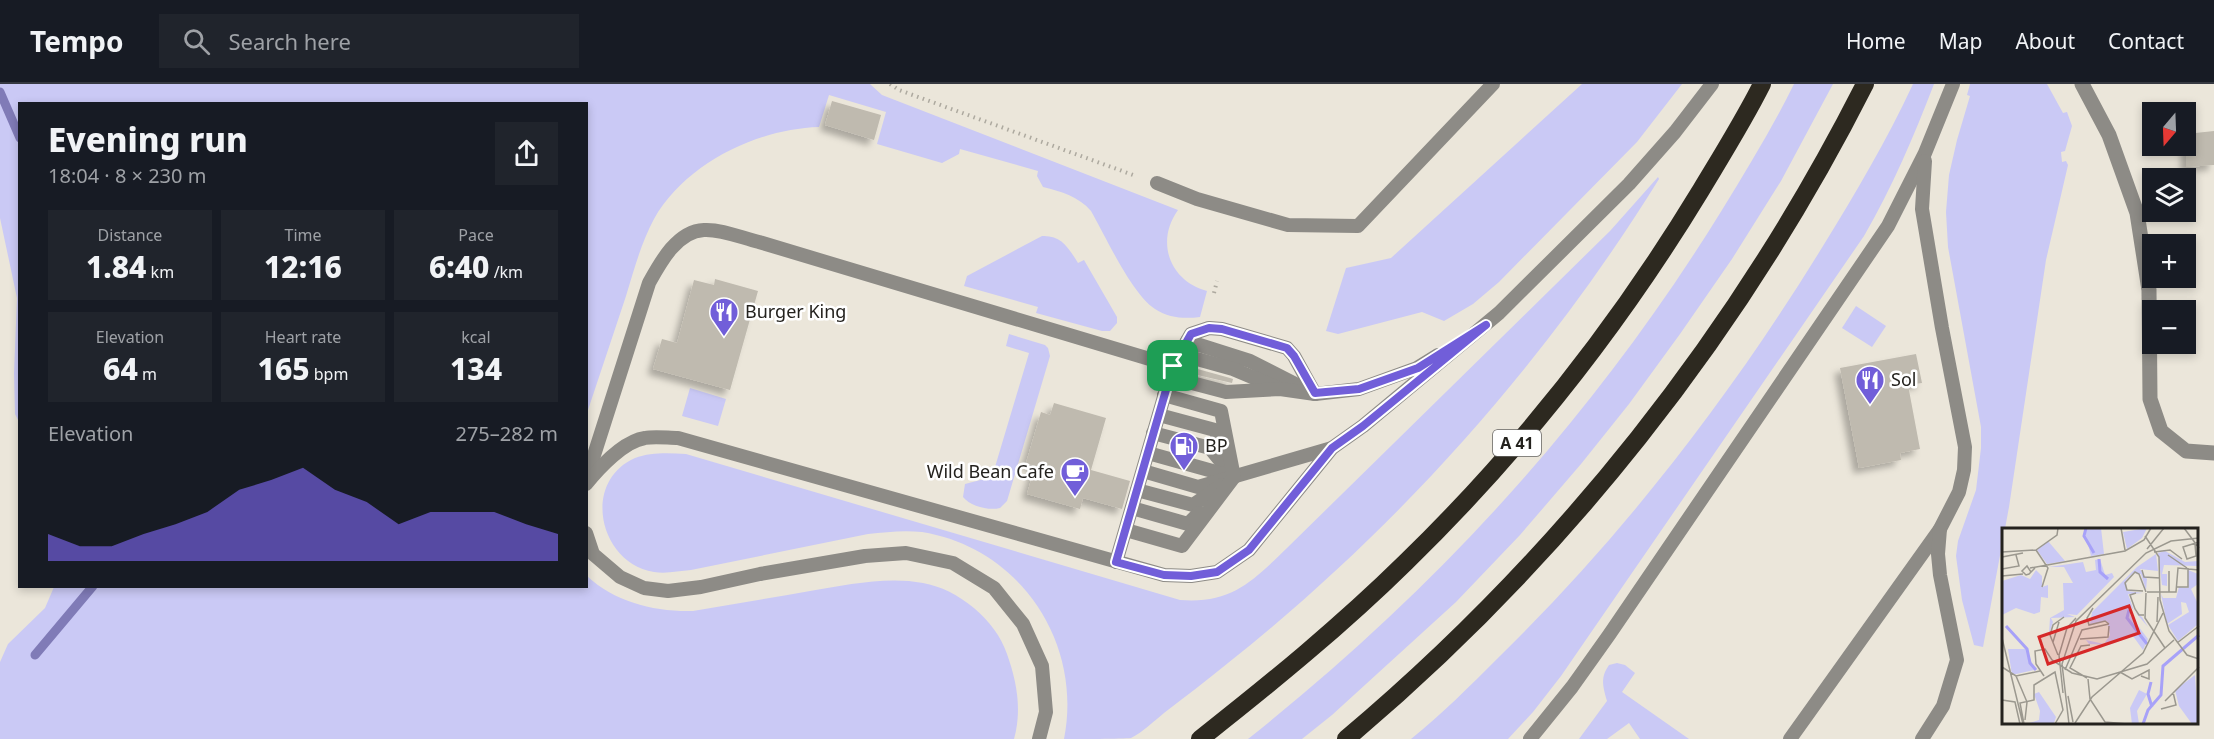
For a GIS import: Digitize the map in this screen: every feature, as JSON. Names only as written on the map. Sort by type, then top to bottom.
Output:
[{"type":"highway","name":"A 41","points":[[1200,739],[1322,640],[1407,562],[1504,459],[1579,367],[1643,281],[1705,185],[1762,84]]},
{"type":"highway","points":[[1346,739],[1422,672],[1525,571],[1641,435],[1689,373],[1760,268],[1794,214],[1865,84]]},
{"type":"street","points":[[2082,84],[2109,135],[2137,213],[2149,290],[2150,399],[2161,431],[2186,451],[2214,453]]},
{"type":"lane","points":[[1157,183],[1197,199],[1288,225],[1358,226],[1493,84]]},
{"type":"lane","points":[[588,481],[598,468],[616,452],[643,438],[678,438],[1164,575],[1191,576],[1217,572],[1249,550],[1332,448],[1363,426],[1486,325],[1629,184],[1675,132],[1712,84]]},
{"type":"lane","points":[[1530,739],[1572,687],[1609,635],[1888,226],[1925,153],[1953,84]]},
{"type":"lane","points":[[1791,739],[1940,529],[1959,492],[1964,470],[1965,447],[1922,209],[1925,153]]},
{"type":"lane","points":[[588,473],[649,283],[660,262],[673,246],[689,234],[702,230],[759,242],[1174,366],[1226,392],[1280,389],[1315,393],[1359,389],[1418,368],[1486,325]]},
{"type":"lane","points":[[1116,562],[1164,395],[1174,366],[1191,334],[1209,328],[1222,329],[1287,348],[1315,393]]},
{"type":"lane","points":[[1186,341],[1250,361],[1315,393]]},
{"type":"lane","points":[[1174,366],[1233,369],[1280,389]]},
{"type":"lane","points":[[1126,530],[1182,546],[1234,477],[1221,411],[1164,395]]},
{"type":"lane","points":[[1159,415],[1215,430],[1234,477]]},
{"type":"lane","points":[[1154,433],[1210,448],[1234,477]]},
{"type":"lane","points":[[1143,471],[1198,487],[1332,448]]},
{"type":"lane","points":[[1148,453],[1234,477]]},
{"type":"lane","points":[[1137,490],[1193,505],[1234,477]]},
{"type":"lane","points":[[1132,508],[1188,524],[1234,477]]},
{"type":"lane","points":[[1922,739],[1943,706],[1957,660],[1940,575],[1938,554],[1940,529]]},
{"type":"lane","points":[[588,538],[594,554],[620,577],[644,588],[668,591],[701,587],[760,574],[865,556],[906,553],[952,563],[994,588],[1023,624],[1042,666],[1046,712],[1039,739]]},
{"type":"path","points":[[890,84],[899,90],[1157,183]]},
{"type":"path","points":[[1214,293],[1218,281]]},
{"type":"shaded area","points":[[0,84],[870,84],[882,95],[1178,210],[1171,222],[1168,235],[1167,247],[1170,259],[1184,279],[1207,291],[1200,317],[1177,317],[1160,312],[1146,301],[1128,278],[1091,211],[1075,198],[1043,187],[1037,176],[1038,171],[960,149],[959,154],[942,163],[877,144],[886,112],[829,95],[819,127],[795,129],[748,142],[704,166],[668,199],[649,228],[588,410],[588,102],[18,102],[18,420],[15,414],[14,373],[17,298],[0,218]]},
{"type":"shaded area","points":[[1582,84],[1682,84],[1637,142],[1499,282],[1473,304],[1444,321],[1422,312],[1338,334],[1326,331],[1346,268],[1391,258]]},
{"type":"shaded area","points":[[1794,84],[1833,84],[1781,181],[1732,259],[1629,404],[1581,464],[1520,535],[1456,602],[1332,715],[1302,739],[1248,739],[1384,622],[1448,560],[1566,429],[1621,359],[1673,286],[1722,210]]},
{"type":"shaded area","points":[[1913,84],[1934,84],[1902,162],[1864,236],[1561,676],[1508,739],[1411,739],[1456,700],[1589,563],[1632,514],[1713,410],[1788,302],[1823,246],[1859,187]]},
{"type":"shaded area","points":[[1970,84],[2047,84],[2063,113],[2067,112],[2072,126],[2065,151],[2061,152],[2062,162],[2066,161],[2068,165],[2046,260],[2009,507],[2005,528],[2002,528],[2002,545],[1983,647],[1974,645],[1962,600],[1956,556],[1958,541],[1976,490],[1981,427],[1948,247],[1946,212],[1949,175],[1970,96],[1967,95]]},
{"type":"shaded area","points":[[1658,177],[1659,179],[1615,247],[1567,313],[1517,377],[1409,499],[1291,611],[1144,730],[1131,738],[1064,739],[1067,703],[1064,669],[1054,636],[1037,606],[1015,579],[989,558],[957,542],[922,532],[875,533],[691,570],[659,573],[635,566],[620,554],[610,538],[604,521],[603,502],[607,485],[618,469],[641,456],[660,453],[686,454],[1180,600],[1198,600],[1227,594],[1240,588],[1263,571],[1610,231]]},
{"type":"shaded area","points":[[1042,236],[1059,240],[1078,263],[1084,260],[1117,317],[1117,323],[1110,331],[1102,331],[1036,313],[1038,307],[964,286],[967,276]]},
{"type":"shaded area","points":[[1856,306],[1886,326],[1872,347],[1842,328]]},
{"type":"shaded area","points":[[1009,334],[1045,345],[1050,356],[1007,501],[1000,508],[985,508],[970,503],[963,497],[965,484],[992,477],[1029,353],[1006,346]]},
{"type":"shaded area","points":[[690,388],[726,399],[718,426],[682,416]]},
{"type":"shaded area","points":[[588,577],[610,593],[636,604],[664,610],[693,611],[866,582],[909,581],[936,586],[962,599],[985,618],[994,629],[1002,641],[1011,665],[1016,686],[1018,717],[1014,739],[0,739],[0,662],[8,644],[45,608],[54,588],[588,588]]},
{"type":"shaded area","points":[[1617,663],[1625,665],[1635,673],[1622,692],[1689,739],[1640,739],[1629,723],[1607,739],[1579,739],[1607,701],[1604,674],[1609,665]]},
{"type":"building","points":[[832,101],[881,115],[874,140],[825,125]]},
{"type":"building","points":[[2214,131],[2214,165],[2186,167],[2186,156],[2196,156],[2196,133]]},
{"type":"building","points":[[715,279],[758,291],[730,390],[653,369],[662,339],[677,343],[694,280],[714,285]]},
{"type":"building","points":[[1916,354],[1922,383],[1908,385],[1920,449],[1900,453],[1901,460],[1859,468],[1840,368]]},
{"type":"building","points":[[1194,368],[1233,379],[1232,383],[1193,374]]},
{"type":"building","points":[[1054,403],[1106,418],[1091,470],[1130,481],[1122,509],[1083,498],[1080,509],[1027,494],[1035,466],[1026,463],[1041,412],[1050,415]]},
{"type":"waterway","points":[[0,92],[18,133]]},
{"type":"waterway","points":[[35,655],[91,588]]},
{"type":"place","name":"Burger King","points":[[724,338]]},
{"type":"place","name":"Sol","points":[[1870,406]]},
{"type":"place","name":"BP","points":[[1184,472]]},
{"type":"place","name":"Wild Bean Cafe","points":[[1075,498]]},
{"type":"route","points":[[1486,325],[1363,426],[1332,448],[1249,550],[1217,572],[1191,576],[1164,575],[1116,562],[1173,366],[1191,334],[1209,328],[1222,329],[1287,348],[1315,393],[1359,389],[1418,368],[1486,325]]}]
